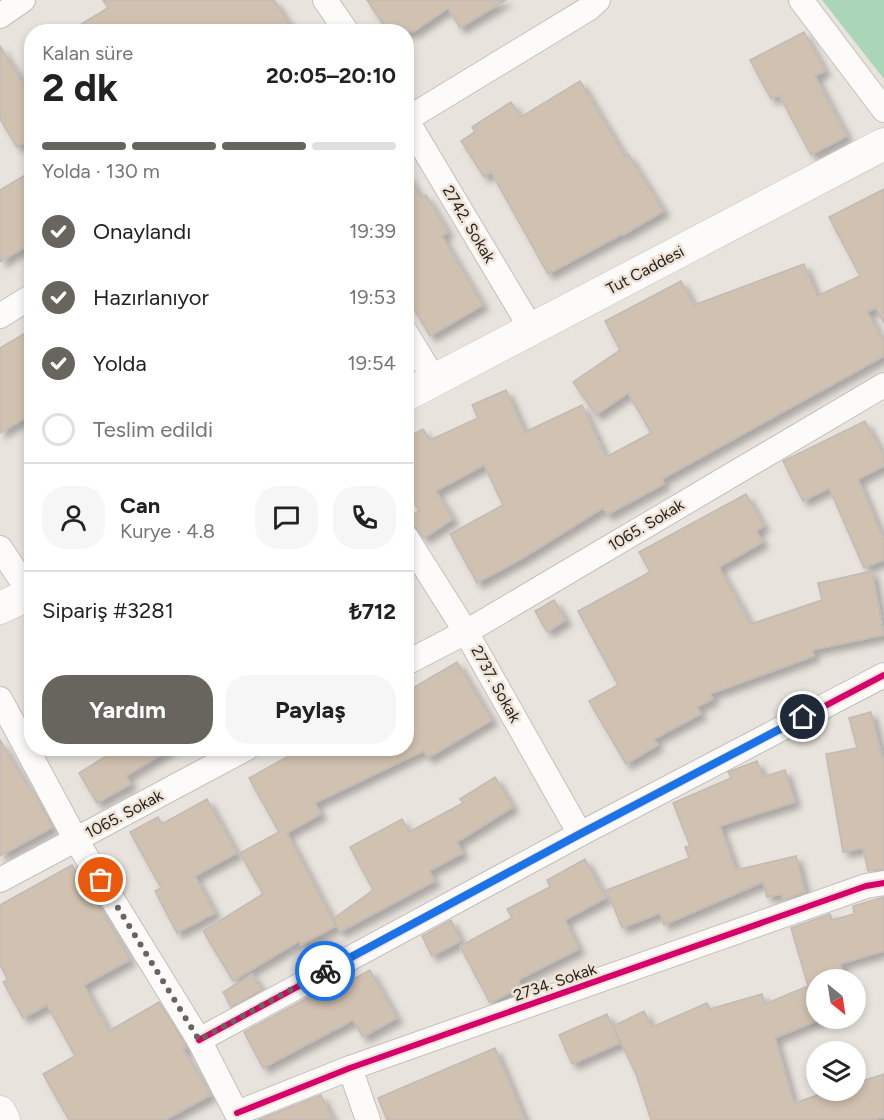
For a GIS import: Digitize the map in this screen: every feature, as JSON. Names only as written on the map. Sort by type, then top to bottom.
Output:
[{"type":"street","points":[[0,16],[23,0]]},
{"type":"street","points":[[325,0],[342,24]]},
{"type":"street","points":[[414,115],[588,9],[598,0]]},
{"type":"street","points":[[801,0],[884,110]]},
{"type":"street","name":"2742. Sokak","points":[[414,131],[532,330]]},
{"type":"street","name":"Tut Caddesi","points":[[414,391],[884,144]]},
{"type":"street","points":[[0,316],[24,301]]},
{"type":"street","points":[[414,346],[435,381]]},
{"type":"street","name":"1065. Sokak","points":[[414,659],[466,632],[884,385]]},
{"type":"street","points":[[0,548],[24,583]]},
{"type":"street","name":"2737. Sokak","points":[[414,550],[466,632],[580,834]]},
{"type":"street","points":[[0,608],[24,596]]},
{"type":"street","points":[[199,1040],[580,834],[884,675]]},
{"type":"street","points":[[0,699],[24,744]]},
{"type":"street","points":[[31,756],[76,840],[199,1040],[238,1116]]},
{"type":"street","name":"1065. Sokak","points":[[0,880],[232,756]]},
{"type":"street","name":"2734. Sokak","points":[[238,1116],[350,1068],[866,886],[884,883]]},
{"type":"street","points":[[350,1068],[368,1120]]},
{"type":"street","points":[[0,1112],[4,1120]]},
{"type":"green space","points":[[822,0],[884,0],[884,79]]},
{"type":"building","points":[[103,0],[274,0],[289,24],[81,24],[108,8]]},
{"type":"building","points":[[367,0],[506,0],[460,28],[448,8],[414,31],[414,24],[383,24]]},
{"type":"building","points":[[804,32],[825,71],[815,76],[847,136],[811,155],[779,95],[771,99],[750,60]]},
{"type":"building","points":[[0,46],[24,84],[24,143],[17,147],[0,119]]},
{"type":"building","points":[[580,81],[625,156],[628,154],[664,211],[548,274],[491,172],[484,177],[461,141],[475,132],[472,127],[511,102],[521,117]]},
{"type":"building","points":[[24,176],[24,248],[0,262],[0,190]]},
{"type":"building","points":[[414,186],[422,198],[426,195],[448,232],[442,236],[483,305],[430,336],[414,309]]},
{"type":"building","points":[[884,189],[884,323],[876,308],[867,312],[884,341],[884,356],[662,479],[664,484],[607,515],[603,508],[521,559],[477,583],[450,534],[503,505],[484,465],[436,491],[453,519],[424,538],[414,526],[414,514],[419,511],[414,502],[414,434],[423,429],[430,440],[478,418],[472,405],[506,390],[525,432],[582,405],[606,457],[651,433],[628,393],[596,415],[573,382],[620,350],[605,321],[681,281],[694,305],[804,264],[817,296],[860,276],[829,217]]},
{"type":"building","points":[[24,334],[24,419],[0,433],[0,348]]},
{"type":"building","points":[[865,421],[884,456],[884,466],[858,479],[884,540],[884,560],[864,568],[829,488],[803,501],[783,461]]},
{"type":"building","points":[[746,494],[764,526],[756,531],[763,542],[719,567],[751,624],[822,600],[818,583],[872,571],[884,635],[812,650],[814,656],[710,694],[713,699],[697,707],[701,714],[654,739],[658,745],[626,764],[589,701],[618,685],[578,611],[650,572],[639,552]]},
{"type":"building","points":[[554,600],[566,620],[547,632],[535,611]]},
{"type":"building","points":[[457,662],[492,720],[428,758],[423,751],[414,755],[414,687]]},
{"type":"building","points":[[871,712],[882,757],[884,757],[884,869],[868,871],[863,848],[843,852],[826,754],[857,748],[849,718]]},
{"type":"building","points":[[0,740],[30,790],[32,789],[53,827],[0,856]]},
{"type":"building","points":[[106,756],[159,756],[126,776],[131,784],[97,803],[79,773]]},
{"type":"building","points":[[289,756],[413,756],[315,803],[321,814],[287,833],[336,926],[301,945],[299,941],[233,981],[203,931],[263,894],[240,853],[279,832],[249,778]]},
{"type":"building","points":[[757,761],[763,777],[785,770],[795,802],[720,826],[736,870],[796,856],[805,892],[783,900],[781,894],[767,897],[763,882],[664,925],[660,913],[622,928],[607,890],[689,858],[685,847],[690,846],[673,803],[731,778],[728,772]]},
{"type":"building","points":[[495,777],[513,807],[457,842],[463,853],[429,871],[435,881],[340,932],[333,919],[373,890],[350,847],[402,819],[409,832],[463,803],[460,799]]},
{"type":"building","points":[[207,799],[237,853],[195,876],[215,913],[177,933],[155,891],[161,888],[130,832],[158,817],[162,824]]},
{"type":"building","points":[[585,859],[606,898],[565,920],[579,949],[518,980],[521,987],[490,1003],[460,946],[512,918],[507,909],[550,887],[547,880]]},
{"type":"building","points":[[72,865],[90,896],[93,895],[130,960],[84,985],[109,1031],[159,1002],[187,1047],[183,1049],[211,1095],[165,1120],[69,1120],[43,1074],[75,1056],[47,1005],[23,1018],[3,982],[8,980],[0,965],[0,905]]},
{"type":"building","points":[[884,897],[884,951],[840,964],[842,969],[806,969],[806,979],[791,928],[830,914],[832,920],[854,914],[853,906]]},
{"type":"building","points":[[451,920],[461,941],[432,956],[422,936]]},
{"type":"building","points":[[370,970],[397,1018],[363,1037],[353,1020],[263,1068],[244,1032],[313,995],[315,1000]]},
{"type":"building","points":[[252,974],[262,990],[231,1007],[223,992]]},
{"type":"building","points":[[806,987],[806,1025],[775,1038],[794,1103],[806,1099],[806,1101],[866,1101],[866,1080],[884,1074],[884,1117],[871,1120],[651,1120],[636,1074],[613,1026],[644,1011],[652,1027],[707,1003],[710,1009],[762,994],[765,1004]]},
{"type":"building","points":[[607,1014],[620,1043],[572,1064],[559,1035]]},
{"type":"building","points":[[495,1048],[525,1120],[387,1120],[378,1098]]},
{"type":"building","points":[[321,1095],[333,1120],[258,1120]]},
{"type":"cycle path","points":[[199,1040],[580,834],[884,675]]},
{"type":"cycle path","points":[[237,1113],[350,1068],[866,886],[884,883]]},
{"type":"way so far","points":[[101,880],[199,1040],[325,971]]},
{"type":"route","points":[[325,971],[803,717]]}]
